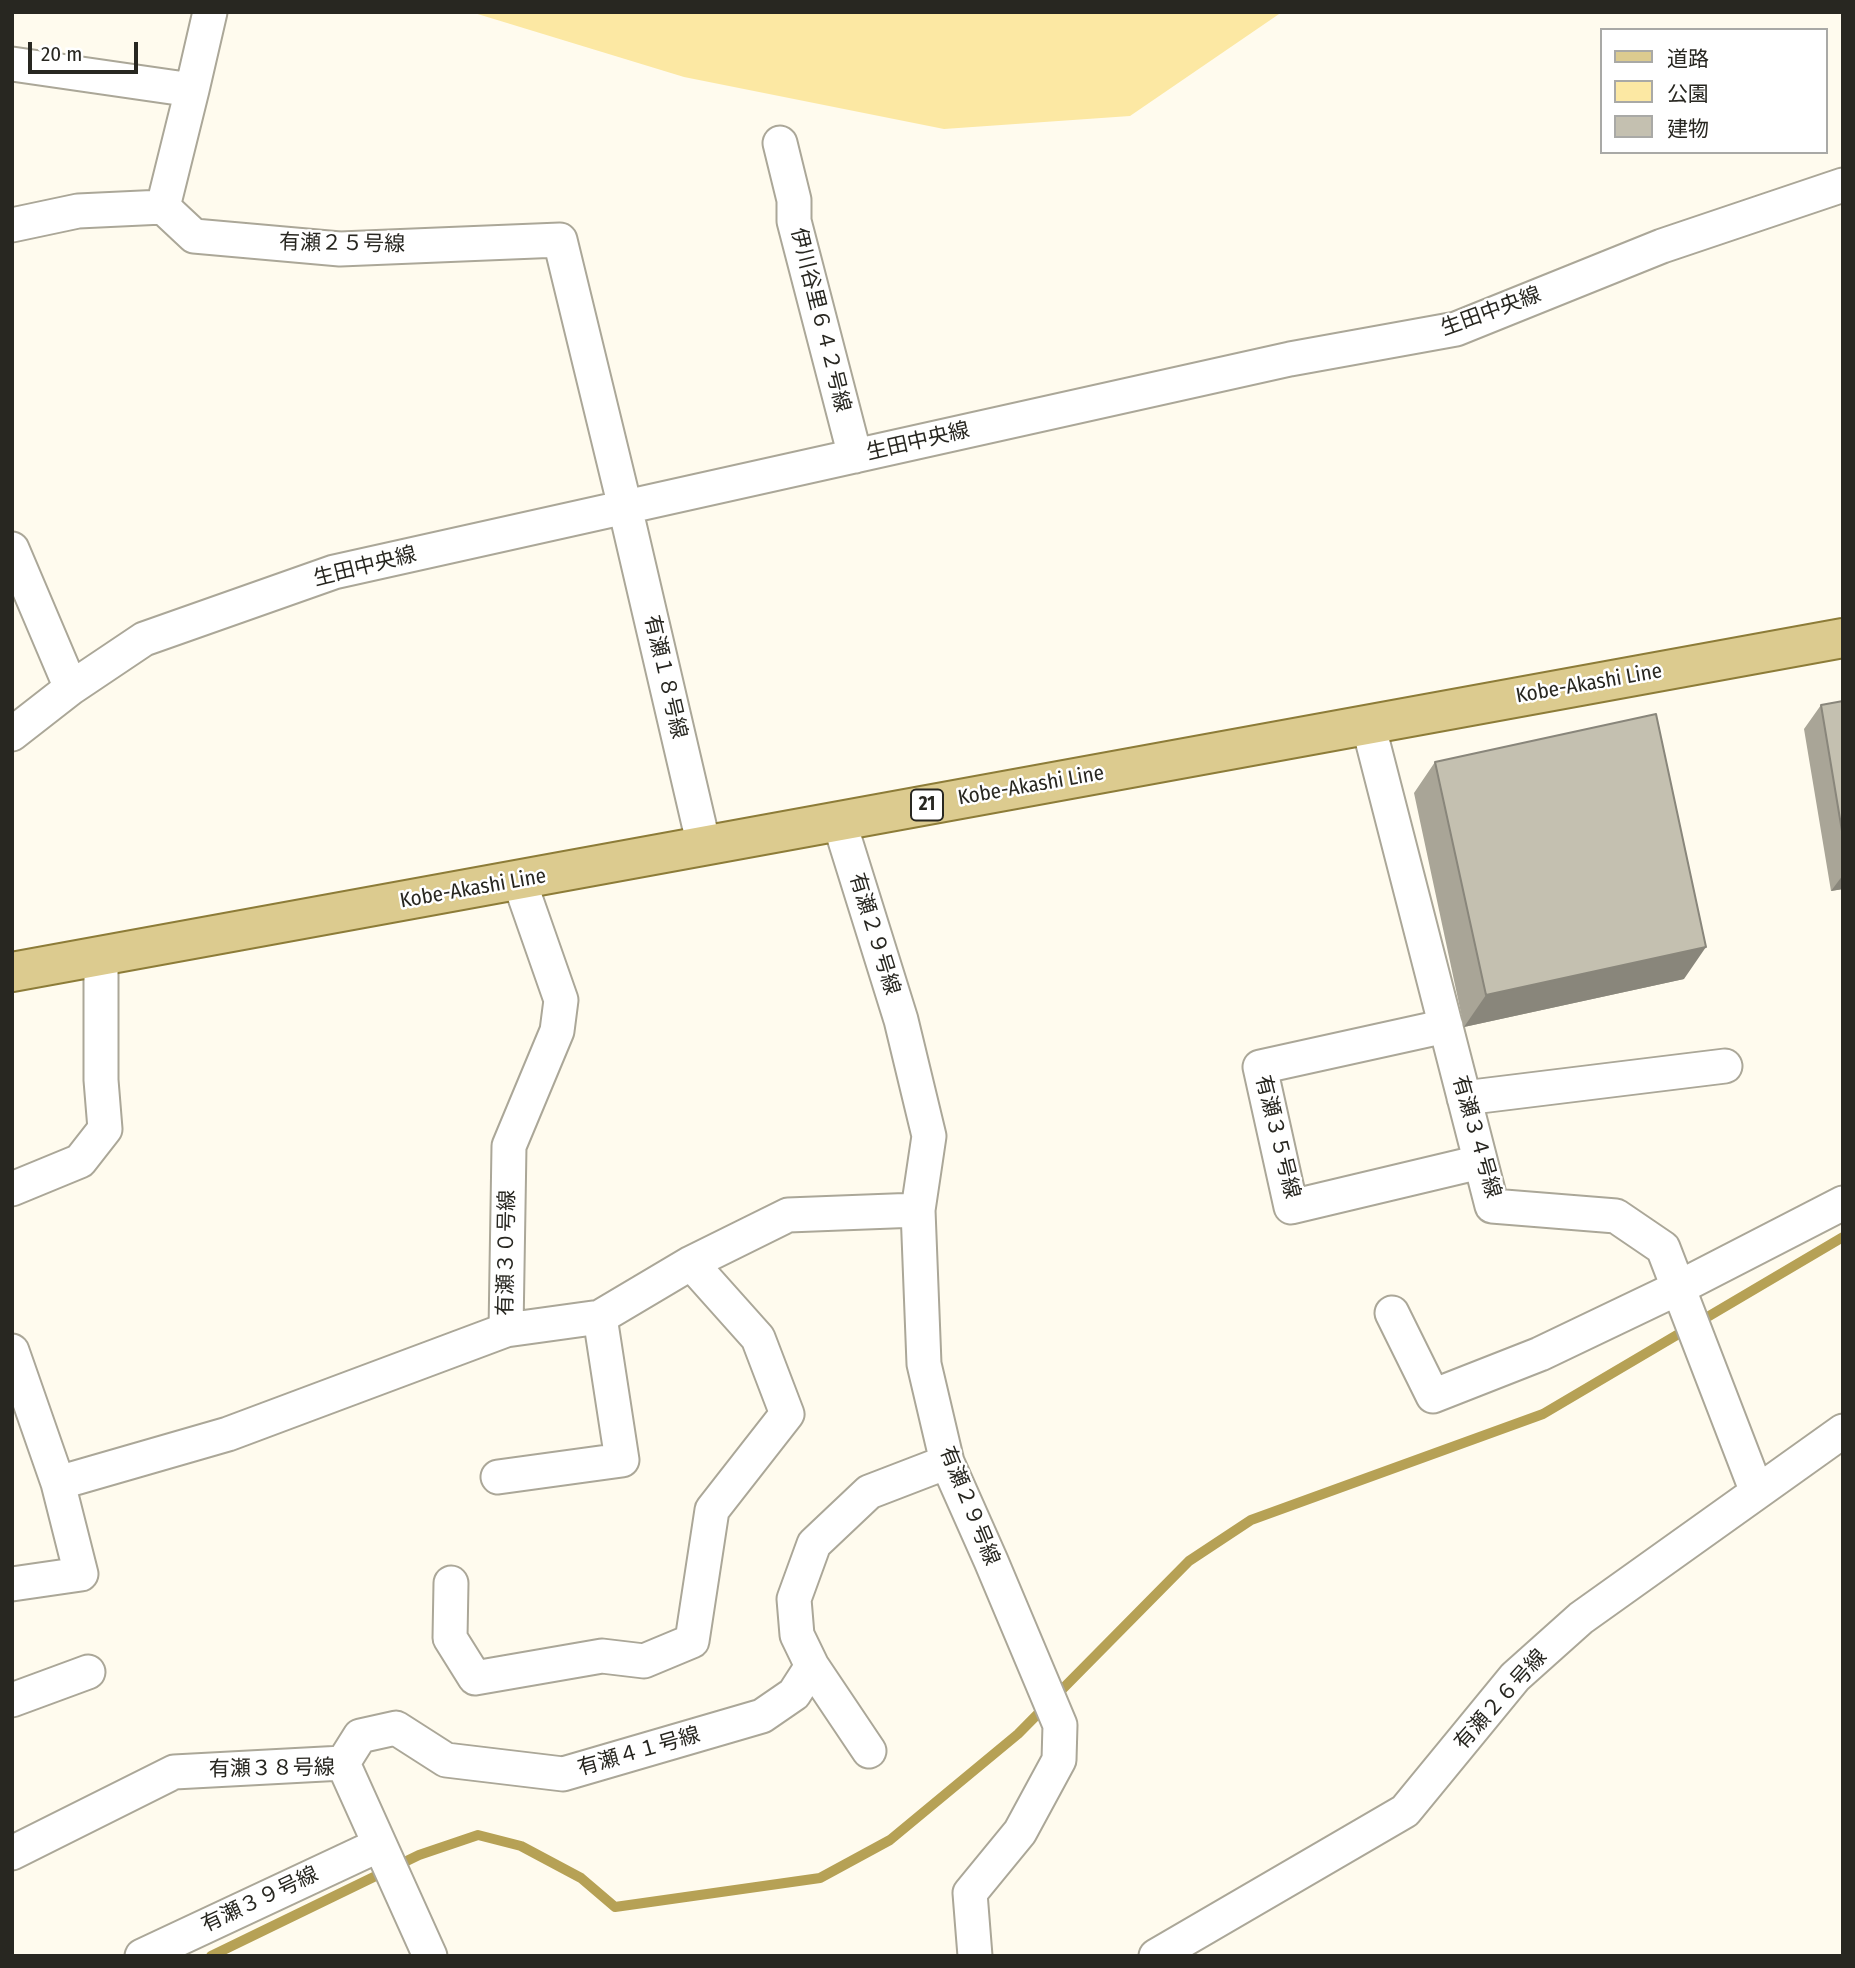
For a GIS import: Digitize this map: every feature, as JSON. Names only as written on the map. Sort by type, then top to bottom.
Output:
[{"type":"main road","name":"Kobe-Akashi Line","points":[[12,972],[1843,638]]},
{"type":"street","points":[[12,225],[78,211],[163,207],[210,12]]},
{"type":"street","points":[[12,64],[192,90]]},
{"type":"street","name":"伊川谷里６４２号線","points":[[780,143],[794,200],[794,221],[855,456]]},
{"type":"street","name":"生田中央線","points":[[12,734],[71,688],[144,639],[334,572],[1290,359],[1456,329],[1662,246],[1843,185]]},
{"type":"street","name":"有瀬２５号線","points":[[163,207],[194,236],[341,249],[560,240],[625,507]]},
{"type":"street","name":"有瀬１８号線","points":[[625,507],[704,846]]},
{"type":"street","points":[[12,549],[71,688]]},
{"type":"street","name":"有瀬３４号線","points":[[1368,724],[1492,1206],[1616,1216],[1663,1248],[1757,1492]]},
{"type":"street","name":"有瀬２９号線","points":[[839,821],[901,1020],[929,1136],[918,1210],[924,1364],[947,1462],[1060,1725],[1059,1760],[1053,1772],[1020,1832],[970,1893],[975,1956]]},
{"type":"street","name":"有瀬３０号線","points":[[519,880],[561,1000],[557,1031],[509,1146],[506,1330],[600,1317],[691,1263],[788,1215],[918,1210]]},
{"type":"street","points":[[12,1189],[80,1161],[105,1129],[101,1080],[101,957]]},
{"type":"street","name":"有瀬３５号線","points":[[1446,1026],[1260,1067],[1291,1207],[1480,1162]]},
{"type":"street","points":[[1464,1098],[1726,1066]]},
{"type":"street","points":[[1392,1313],[1433,1396],[1681,1295],[1843,1203]]},
{"type":"street","points":[[450,1583],[450,1638],[475,1678],[602,1656],[645,1661],[692,1641],[712,1510],[788,1415],[758,1338],[691,1263]]},
{"type":"street","points":[[498,1477],[622,1460],[600,1317]]},
{"type":"street","points":[[58,1483],[228,1434],[506,1330]]},
{"type":"street","points":[[12,1351],[58,1483],[82,1574],[12,1584]]},
{"type":"street","name":"有瀬２６号線","points":[[1156,1956],[1405,1811],[1515,1677],[1581,1618],[1843,1431]]},
{"type":"street","points":[[869,1751],[812,1666],[797,1635],[794,1599],[814,1544],[869,1492],[947,1462]]},
{"type":"street","name":"有瀬４１号線","points":[[343,1763],[360,1735],[396,1728],[446,1760],[563,1774],[762,1716],[793,1694],[812,1666]]},
{"type":"street","points":[[12,1700],[88,1672]]},
{"type":"street","name":"有瀬３８号線","points":[[12,1853],[174,1772],[343,1763],[430,1956]]},
{"type":"street","name":"有瀬３９号線","points":[[142,1956],[380,1846]]},
{"type":"green space","points":[[471,12],[1282,12],[1130,116],[944,129],[684,77]]},
{"type":"building","points":[[1843,701],[1843,837],[1821,705]]},
{"type":"building","points":[[1656,714],[1706,947],[1486,995],[1435,762]]},
{"type":"waterway","points":[[211,1956],[419,1855],[478,1835],[521,1846],[581,1878],[615,1907],[820,1878],[890,1840],[1018,1734],[1189,1561],[1251,1520],[1543,1414],[1843,1237]]}]
